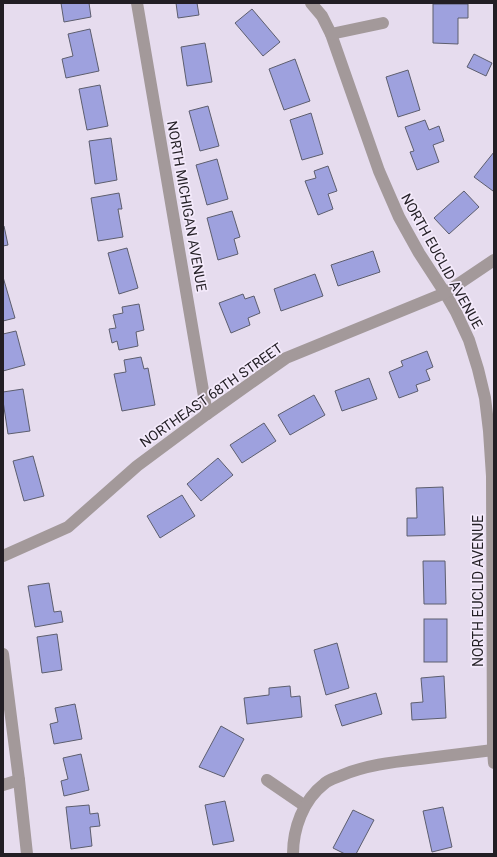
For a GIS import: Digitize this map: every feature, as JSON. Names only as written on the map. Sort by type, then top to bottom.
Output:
[{"type":"street","name":"NORTH MICHIGAN AVENUE","points":[[137,3],[207,414]]},
{"type":"street","name":"NORTH EUCLID AVENUE","points":[[311,3],[322,16],[331,34],[378,171],[399,217],[419,253],[456,312],[469,340],[485,398],[493,476],[494,763]]},
{"type":"street","points":[[331,34],[383,23]]},
{"type":"street","name":"NORTHEAST 68TH STREET","points":[[3,556],[68,527],[138,466],[207,414],[286,358],[445,293],[494,260]]},
{"type":"street","points":[[3,654],[27,854]]},
{"type":"street","points":[[293,854],[297,825],[305,806],[317,790],[325,783],[346,773],[389,762],[493,750]]},
{"type":"street","points":[[3,785],[19,780]]},
{"type":"street","points":[[268,780],[305,806]]},
{"type":"building","points":[[61,3],[89,3],[91,17],[64,22]]},
{"type":"building","points":[[176,3],[197,3],[199,15],[178,18]]},
{"type":"building","points":[[433,4],[468,4],[468,18],[458,18],[458,44],[433,43]]},
{"type":"building","points":[[252,9],[280,42],[263,56],[235,23]]},
{"type":"building","points":[[90,29],[99,71],[66,78],[62,59],[73,56],[68,34]]},
{"type":"building","points":[[205,43],[212,82],[187,86],[181,47]]},
{"type":"building","points":[[474,54],[492,63],[486,76],[467,67]]},
{"type":"building","points":[[295,59],[310,101],[284,110],[269,69]]},
{"type":"building","points":[[408,70],[420,110],[398,117],[386,77]]},
{"type":"building","points":[[100,85],[108,126],[87,130],[79,89]]},
{"type":"building","points":[[208,106],[219,146],[200,151],[189,111]]},
{"type":"building","points":[[311,113],[323,154],[302,160],[290,120]]},
{"type":"building","points":[[425,120],[429,130],[439,126],[444,141],[433,145],[439,162],[417,170],[410,152],[414,151],[405,127]]},
{"type":"building","points":[[111,138],[117,180],[95,184],[89,141]]},
{"type":"building","points":[[494,152],[494,190],[493,191],[474,177]]},
{"type":"building","points":[[217,159],[228,199],[207,205],[196,165]]},
{"type":"building","points":[[328,166],[337,191],[328,194],[333,209],[318,215],[305,181],[316,178],[314,171]]},
{"type":"building","points":[[464,191],[479,207],[449,234],[434,218]]},
{"type":"building","points":[[119,193],[122,209],[118,209],[123,237],[98,241],[91,198]]},
{"type":"building","points":[[232,211],[240,237],[234,239],[238,254],[218,260],[207,218]]},
{"type":"building","points":[[3,226],[8,245],[3,246]]},
{"type":"building","points":[[127,248],[138,288],[119,294],[108,253]]},
{"type":"building","points":[[373,251],[380,272],[338,286],[331,265]]},
{"type":"building","points":[[315,274],[323,296],[281,311],[274,289]]},
{"type":"building","points":[[3,277],[15,318],[3,321]]},
{"type":"building","points":[[243,294],[245,299],[254,296],[260,313],[248,318],[250,325],[231,333],[219,303]]},
{"type":"building","points":[[139,304],[144,330],[136,332],[138,346],[119,350],[117,341],[112,343],[109,329],[116,328],[113,315],[123,313],[122,307]]},
{"type":"building","points":[[16,331],[25,365],[3,371],[3,334]]},
{"type":"building","points":[[427,351],[433,367],[426,370],[430,380],[416,385],[418,391],[399,398],[389,372],[403,366],[401,361]]},
{"type":"building","points":[[141,357],[144,369],[148,368],[155,405],[122,411],[114,374],[126,372],[124,360]]},
{"type":"building","points":[[369,378],[377,399],[342,411],[335,391]]},
{"type":"building","points":[[23,389],[30,431],[8,434],[3,392]]},
{"type":"building","points":[[314,395],[325,415],[290,435],[278,415]]},
{"type":"building","points":[[264,423],[276,441],[242,463],[230,445]]},
{"type":"building","points":[[33,456],[44,496],[24,501],[13,461]]},
{"type":"building","points":[[218,458],[233,475],[201,501],[187,484]]},
{"type":"building","points":[[443,487],[445,535],[407,536],[407,518],[417,518],[416,488]]},
{"type":"building","points":[[182,495],[195,516],[160,538],[147,516]]},
{"type":"building","points":[[423,561],[445,561],[446,604],[424,604]]},
{"type":"building","points":[[49,583],[54,612],[61,611],[63,622],[35,627],[28,586]]},
{"type":"building","points":[[424,619],[447,619],[447,662],[424,662]]},
{"type":"building","points":[[57,634],[62,670],[42,673],[37,637]]},
{"type":"building","points":[[337,643],[349,688],[326,695],[314,650]]},
{"type":"building","points":[[444,676],[446,718],[412,720],[411,703],[423,702],[421,678]]},
{"type":"building","points":[[290,686],[291,697],[300,696],[302,717],[247,724],[244,698],[269,695],[269,688]]},
{"type":"building","points":[[376,693],[382,714],[342,726],[335,705]]},
{"type":"building","points":[[75,704],[82,739],[54,744],[50,724],[58,722],[55,708]]},
{"type":"building","points":[[221,726],[244,739],[224,777],[199,767]]},
{"type":"building","points":[[81,754],[89,790],[64,796],[61,781],[68,779],[63,758]]},
{"type":"building","points":[[225,801],[234,841],[213,845],[205,805]]},
{"type":"building","points":[[89,805],[90,814],[98,813],[100,826],[90,827],[92,846],[71,849],[66,807]]},
{"type":"building","points":[[443,807],[452,847],[432,852],[423,811]]},
{"type":"building","points":[[353,810],[374,820],[356,854],[345,854],[333,848]]}]
